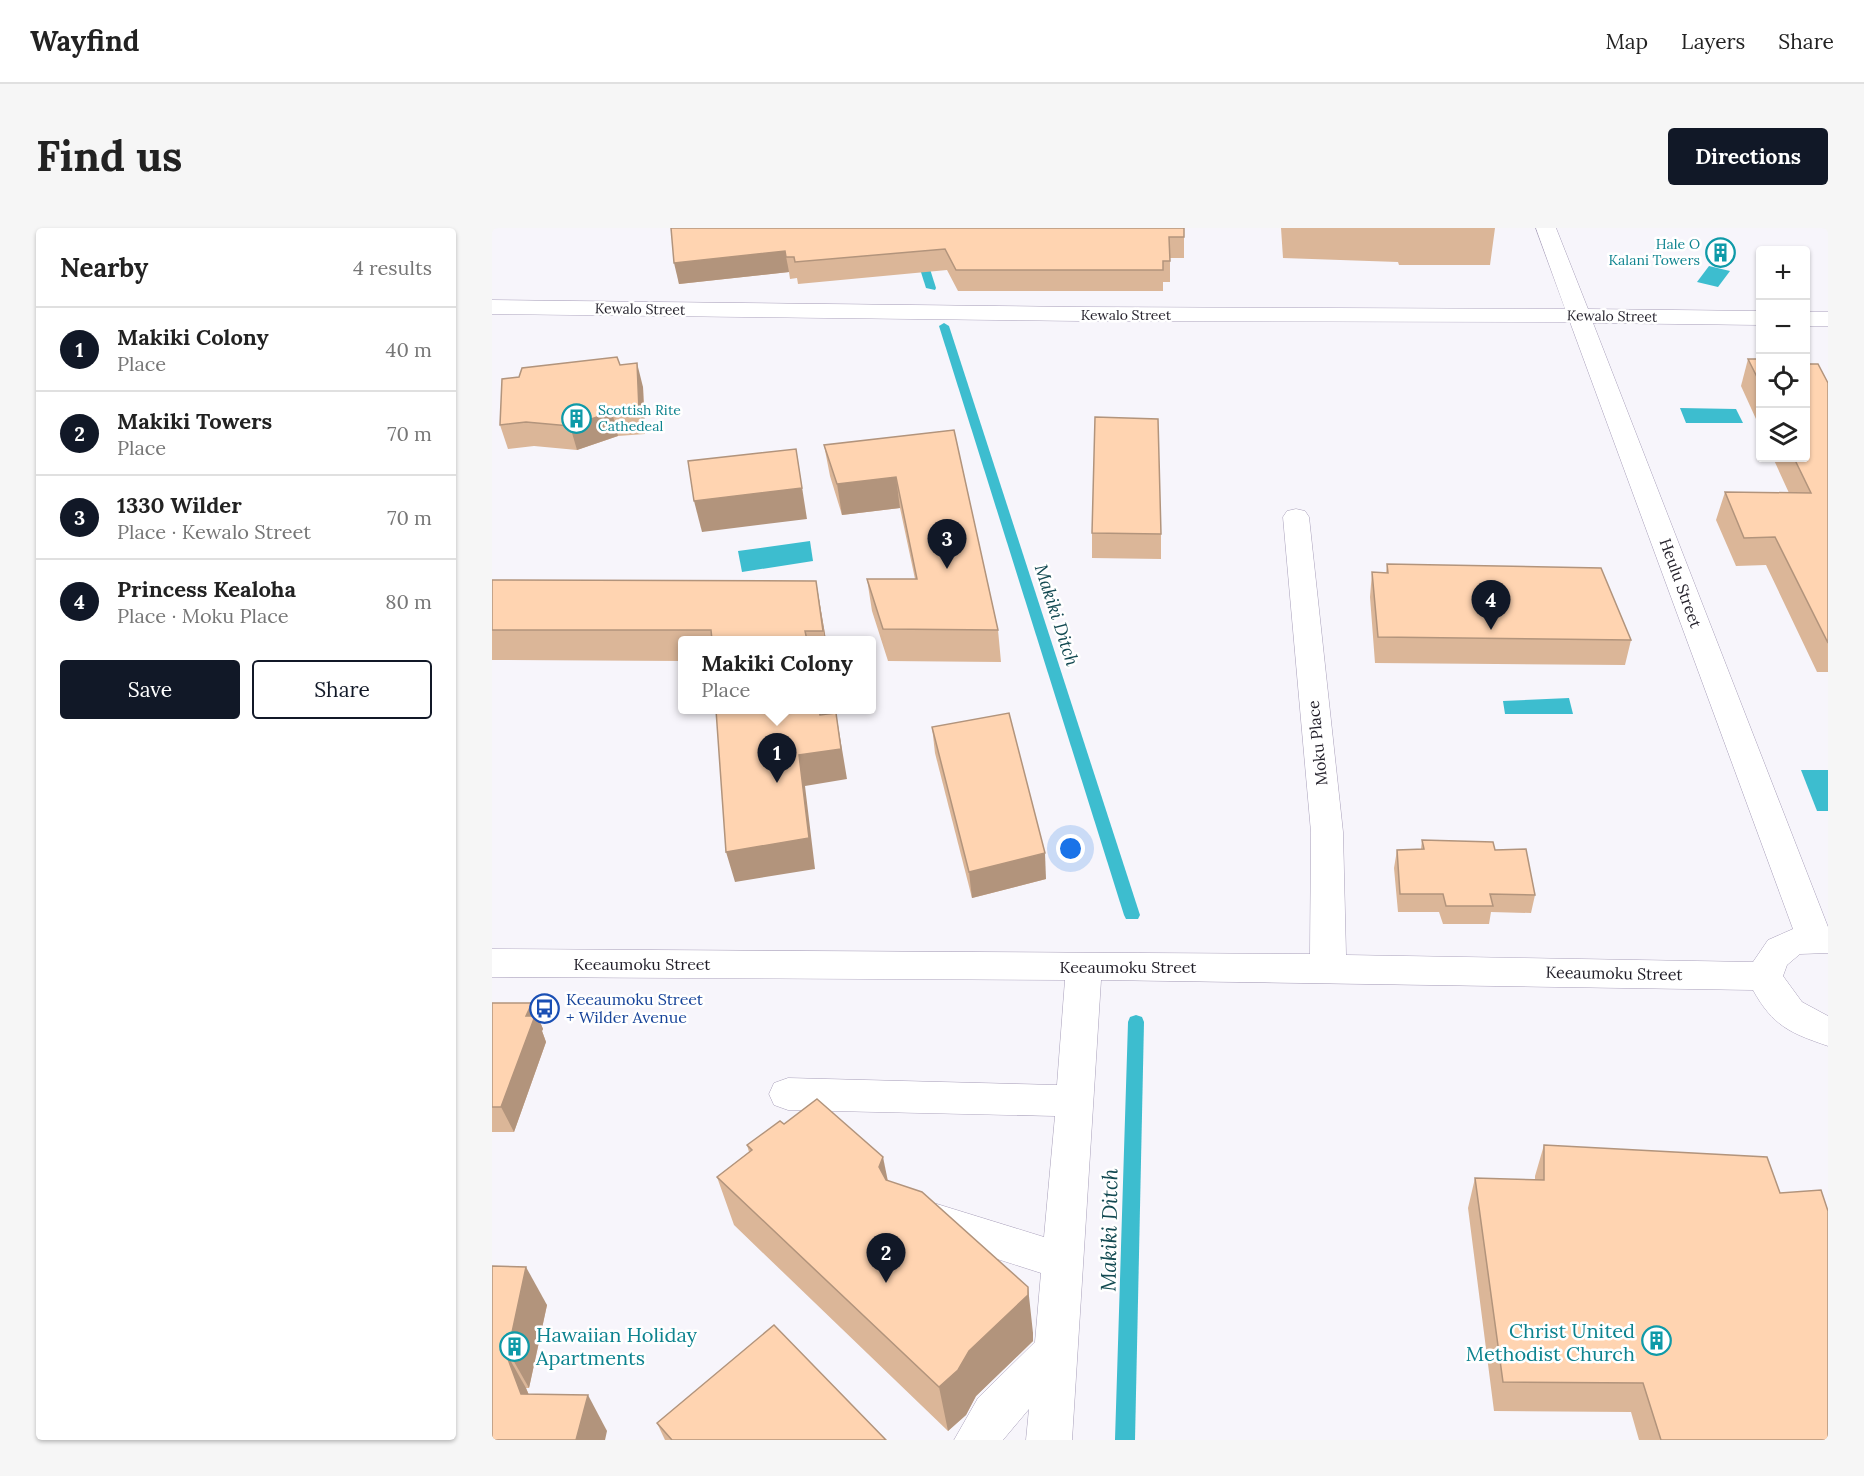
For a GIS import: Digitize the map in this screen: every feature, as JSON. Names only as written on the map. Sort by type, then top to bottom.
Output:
[{"type":"street","name":"Heulu Street","points":[[1546,228],[1821,939]]},
{"type":"street","name":"Kewalo Street","points":[[492,307],[1070,314],[1579,315],[1756,318]]},
{"type":"street","points":[[1810,319],[1828,319]]},
{"type":"street","name":"Moku Place","points":[[1296,517],[1327,832],[1328,968]]},
{"type":"street","points":[[1821,939],[1795,941],[1781,947],[1771,958],[1765,976],[1774,998],[1788,1012],[1806,1023],[1828,1031]]},
{"type":"street","name":"Keeaumoku Street","points":[[492,963],[1328,968],[1765,976]]},
{"type":"street","points":[[1049,1440],[1083,967]]},
{"type":"street","points":[[788,1094],[1075,1101]]},
{"type":"street","points":[[912,1214],[1062,1261]]},
{"type":"street","points":[[977,1440],[994,1413],[1054,1353]]},
{"type":"water","points":[[1709,266],[1730,271],[1718,287],[1697,282]]},
{"type":"water","points":[[1680,408],[1736,409],[1743,423],[1686,423]]},
{"type":"water","points":[[810,541],[813,561],[742,572],[738,551]]},
{"type":"water","points":[[1569,698],[1573,714],[1505,714],[1503,701]]},
{"type":"water","points":[[1801,770],[1828,770],[1828,811],[1817,811]]},
{"type":"building","points":[[671,228],[1184,228],[1184,237],[1169,237],[1170,261],[1163,261],[1163,270],[956,270],[945,249],[795,262],[794,257],[786,257],[785,251],[674,263]]},
{"type":"building","points":[[617,357],[620,365],[637,363],[639,410],[612,412],[570,426],[526,422],[500,425],[502,379],[519,377],[522,368]]},
{"type":"building","points":[[1748,359],[1756,359],[1756,375]]},
{"type":"building","points":[[1810,364],[1818,364],[1828,383],[1828,643],[1775,537],[1744,538],[1725,492],[1811,493],[1796,462],[1810,462]]},
{"type":"building","points":[[1095,417],[1158,419],[1161,534],[1092,533]]},
{"type":"building","points":[[954,430],[998,630],[883,629],[867,579],[917,579],[896,477],[837,484],[824,445]]},
{"type":"building","points":[[796,449],[802,488],[694,501],[688,461]]},
{"type":"building","points":[[1387,564],[1601,568],[1631,640],[1378,637],[1372,572],[1388,573]]},
{"type":"building","points":[[492,580],[816,581],[823,631],[805,631],[806,636],[712,636],[711,630],[492,630]]},
{"type":"building","points":[[1009,713],[1045,853],[969,872],[932,727]]},
{"type":"building","points":[[716,714],[836,714],[841,749],[799,755],[809,838],[726,852]]},
{"type":"building","points":[[1422,840],[1493,842],[1495,850],[1526,849],[1535,895],[1490,894],[1493,906],[1446,906],[1443,894],[1400,894],[1397,850],[1424,849]]},
{"type":"building","points":[[492,1003],[532,1003],[526,1016],[535,1016],[501,1107],[492,1107]]},
{"type":"building","points":[[817,1099],[883,1157],[879,1167],[886,1180],[922,1192],[1028,1287],[1028,1295],[969,1351],[958,1370],[939,1387],[717,1177],[752,1150],[747,1145],[780,1121],[784,1124]]},
{"type":"building","name":"Christ United Methodist Church","points":[[1544,1145],[1767,1157],[1780,1193],[1821,1190],[1828,1211],[1828,1440],[1661,1440],[1643,1383],[1503,1382],[1475,1178],[1544,1180]]},
{"type":"building","points":[[492,1266],[526,1267],[508,1351],[505,1351],[521,1394],[588,1395],[576,1440],[492,1440]]},
{"type":"building","points":[[774,1325],[886,1440],[672,1440],[657,1423]]},
{"type":"waterway","name":"Makiki Ditch","points":[[912,228],[931,288]]},
{"type":"waterway","name":"Makiki Ditch","points":[[944,326],[1132,915]]},
{"type":"waterway","name":"Makiki Ditch","points":[[1125,1440],[1136,1022]]},
{"type":"place","name":"Hale O Kalani Towers","points":[[1721,252]]},
{"type":"place","name":"Scottish Rite Cathedeal","points":[[577,418]]},
{"type":"place","name":"1330 Wilder","points":[[947,569]]},
{"type":"place","name":"Princess Kealoha","points":[[1491,630]]},
{"type":"place","name":"Makiki Colony","points":[[777,783]]},
{"type":"place","name":"Keeaumoku Street + Wilder Avenue","points":[[545,1008]]},
{"type":"place","name":"Makiki Towers","points":[[886,1283]]},
{"type":"place","name":"Christ United Methodist Church","points":[[1656,1341]]},
{"type":"place","name":"Hawaiian Holiday Apartments","points":[[515,1346]]}]
